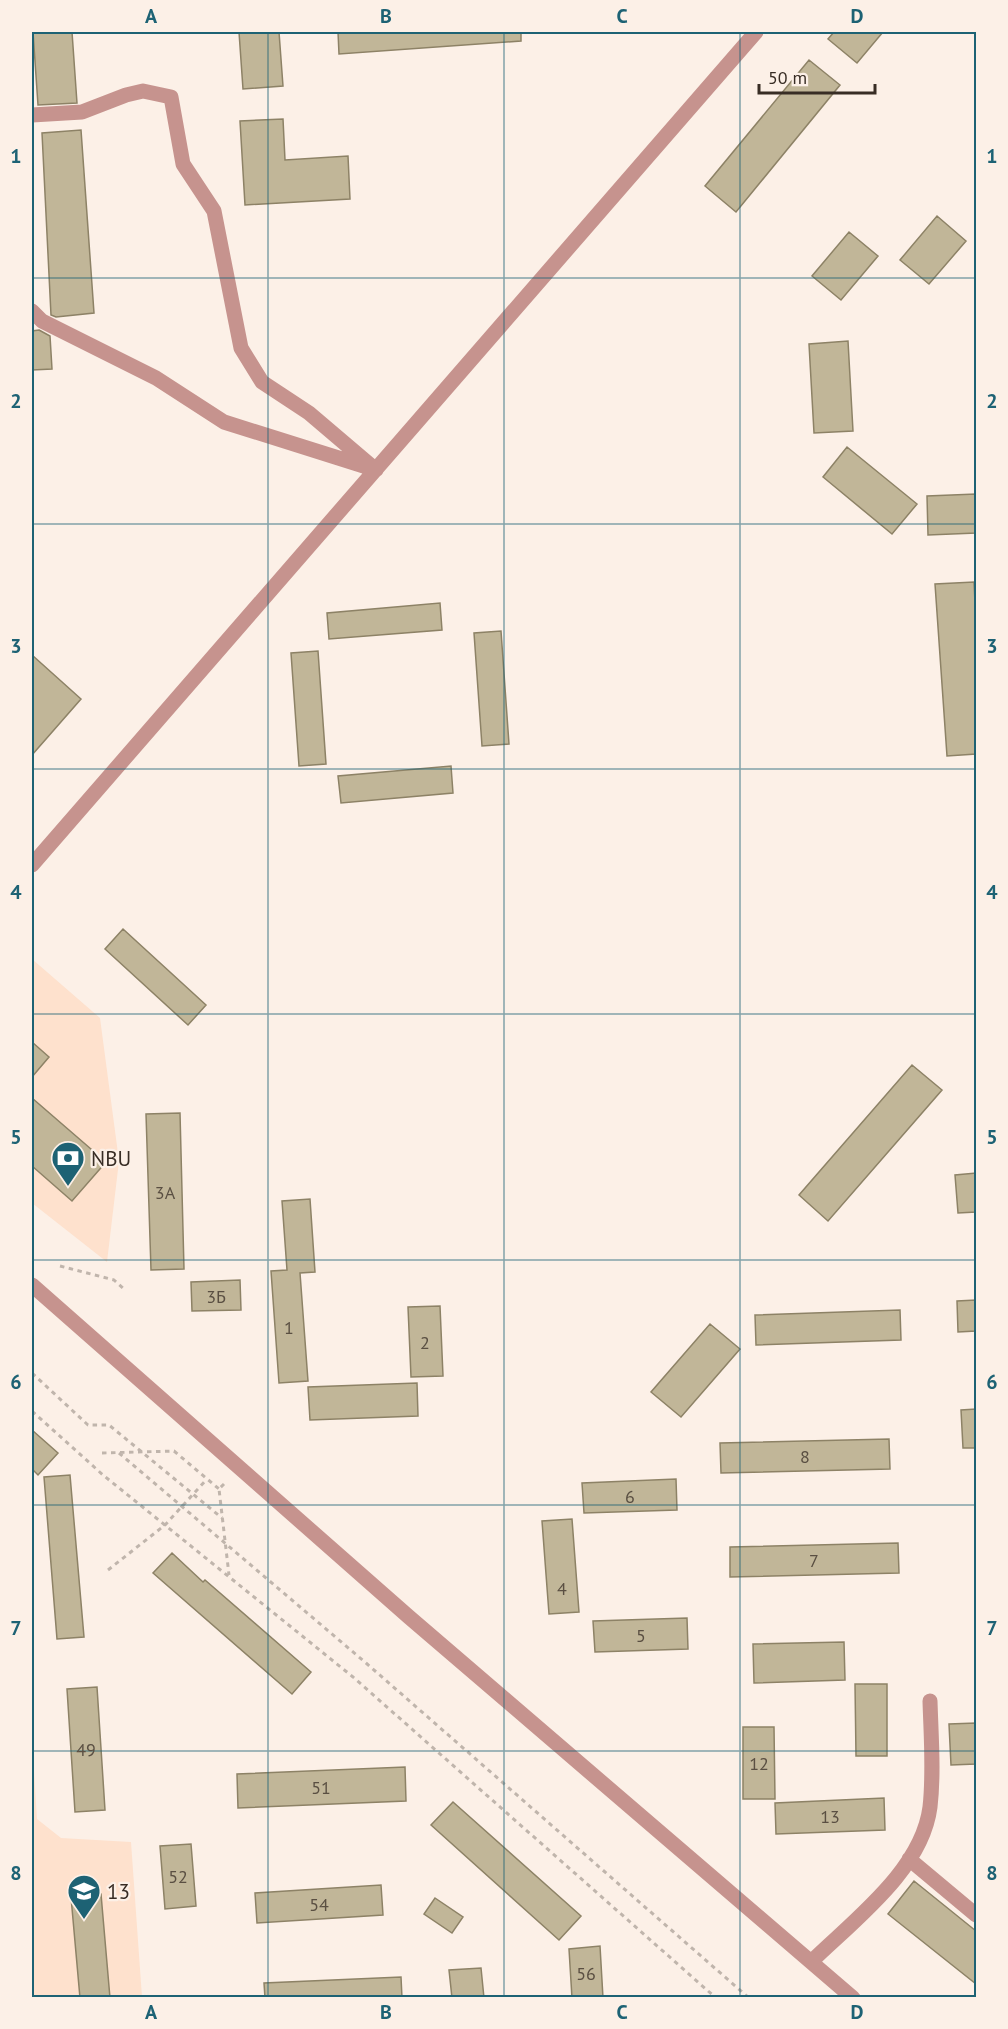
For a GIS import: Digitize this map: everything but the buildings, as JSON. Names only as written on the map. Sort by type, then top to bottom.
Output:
[{"type":"street","points":[[32,865],[756,32]]},
{"type":"street","points":[[32,115],[82,112],[143,91],[171,97],[183,164],[214,211],[241,348],[262,382],[309,413],[376,470]]},
{"type":"street","points":[[32,311],[42,321],[156,378],[224,422],[376,470]]},
{"type":"street","points":[[32,1285],[396,1605],[853,1998]]},
{"type":"street","points":[[811,1962],[889,1888],[918,1848],[930,1809],[930,1701]]},
{"type":"street","points":[[909,1859],[976,1915]]},
{"type":"path","points":[[60,1266],[114,1280],[124,1289]]},
{"type":"path","points":[[32,1373],[88,1425],[109,1425],[222,1518]]},
{"type":"path","points":[[32,1411],[103,1474],[353,1677],[716,1998]]},
{"type":"path","points":[[102,1453],[174,1451],[219,1490],[229,1576]]},
{"type":"path","points":[[119,1453],[366,1663],[749,1998]]},
{"type":"path","points":[[108,1570],[165,1525],[207,1479]]},
{"type":"path","points":[[219,1490],[224,1484]]},
{"type":"shaded area","points":[[32,959],[100,1018],[119,1161],[107,1262],[32,1203]]},
{"type":"shaded area","name":"13","points":[[32,1739],[37,1819],[61,1838],[131,1842],[142,1997],[32,1997]]},
{"type":"place","name":"NBU","points":[[68,1187]]},
{"type":"place","name":"13","points":[[84,1920]]}]
